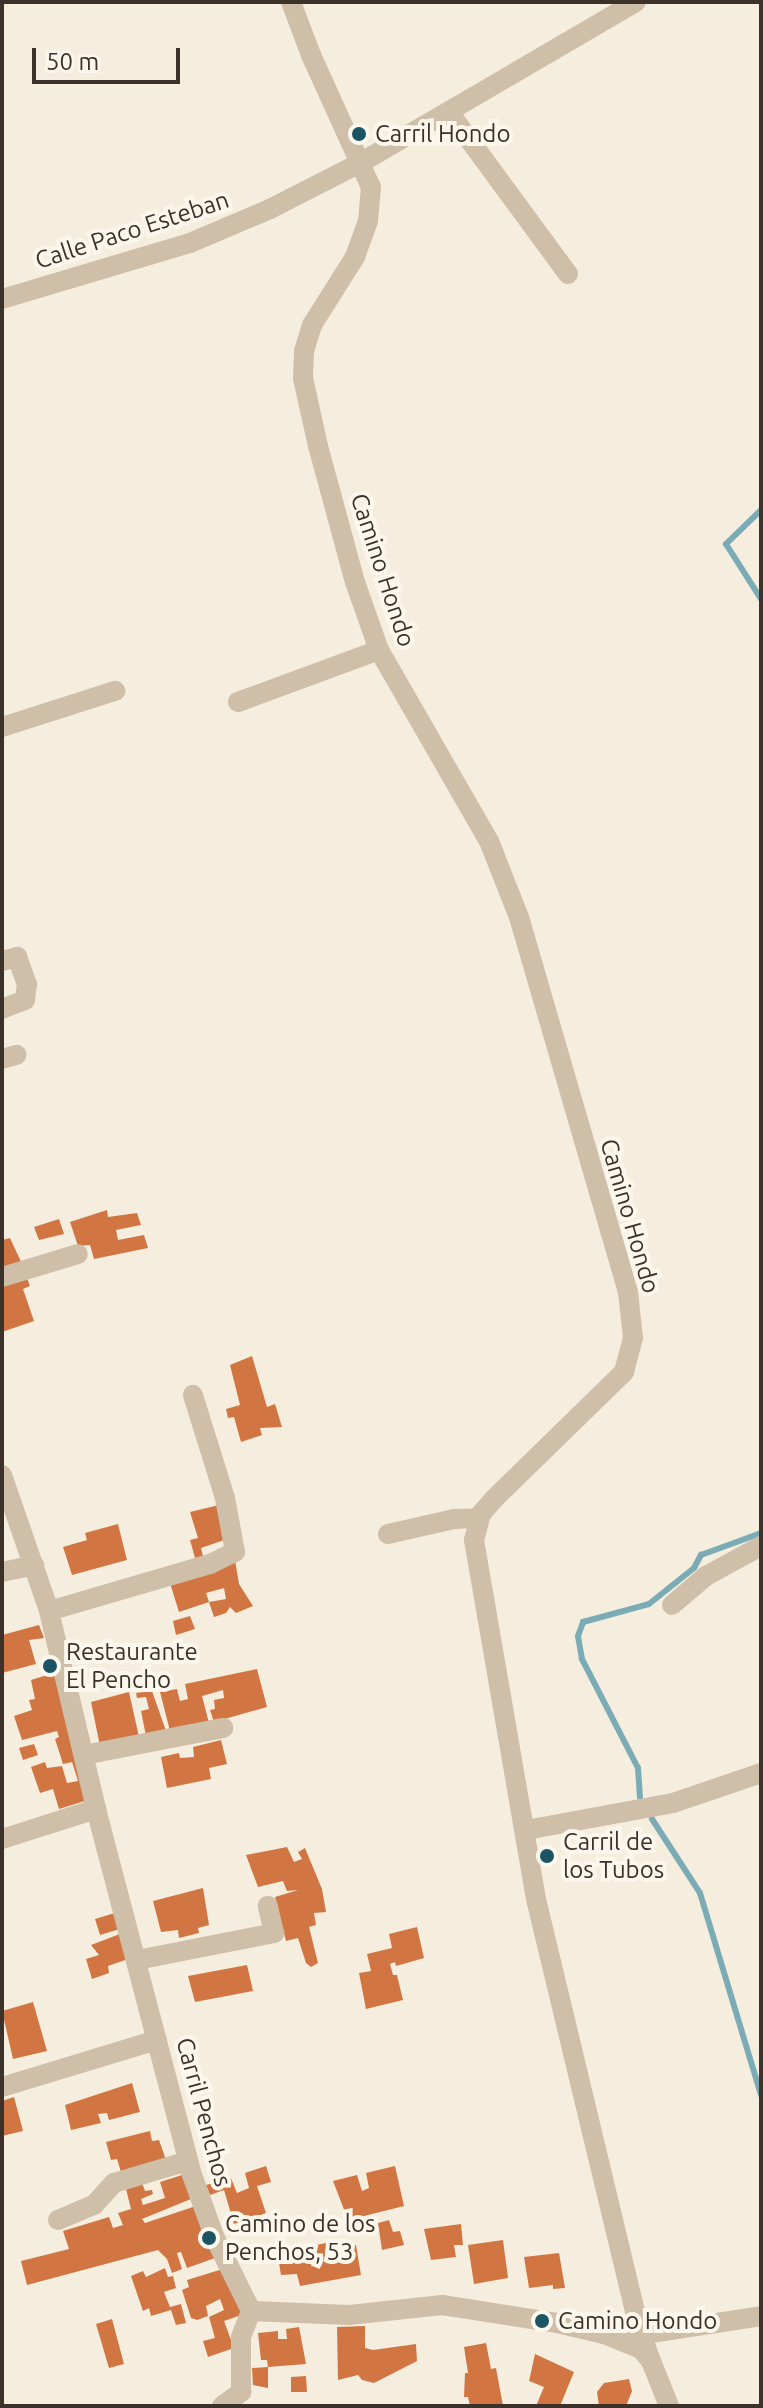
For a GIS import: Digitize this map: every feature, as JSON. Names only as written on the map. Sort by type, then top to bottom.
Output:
[{"type":"street","name":"Camino Hondo","points":[[291,2],[311,55],[371,187],[368,221],[355,257],[312,325],[304,351],[303,378],[355,582],[379,650],[396,686],[489,841],[519,917],[628,1292],[632,1321],[628,1362],[617,1382],[494,1499],[479,1518]]},
{"type":"street","name":"Calle Paco Esteban","points":[[2,299],[190,243],[270,209],[362,162],[636,2]]},
{"type":"street","points":[[449,112],[568,274]]},
{"type":"street","points":[[238,702],[379,650]]},
{"type":"street","points":[[2,727],[115,691]]},
{"type":"street","points":[[2,961],[17,957],[27,984],[25,1000],[2,1009]]},
{"type":"street","points":[[2,1277],[78,1254]]},
{"type":"street","points":[[49,1611],[210,1564],[235,1552],[225,1498],[193,1395]]},
{"type":"street","name":"Carril Penchos","points":[[2,1475],[49,1611],[96,1809],[188,2161],[214,2236],[251,2311]]},
{"type":"street","points":[[388,1534],[454,1519],[479,1518],[474,1555],[536,1899],[637,2341],[669,2406]]},
{"type":"street","points":[[672,1605],[706,1576],[761,1546]]},
{"type":"street","points":[[2,1572],[34,1565]]},
{"type":"street","points":[[84,1755],[223,1728]]},
{"type":"street","points":[[526,1830],[673,1803],[761,1773]]},
{"type":"street","points":[[2,1839],[96,1809]]},
{"type":"street","points":[[137,1960],[274,1933],[268,1906]]},
{"type":"street","points":[[2,2087],[157,2040]]},
{"type":"street","points":[[58,2220],[94,2205],[114,2183],[188,2161]]},
{"type":"street","points":[[222,2406],[241,2392],[241,2337],[251,2311],[349,2315],[442,2305],[557,2323],[637,2341],[655,2332],[761,2316]]},
{"type":"building","points":[[107,1210],[108,1217],[137,1213],[141,1225],[116,1230],[118,1240],[144,1235],[148,1248],[94,1259],[90,1245],[78,1246],[70,1222]]},
{"type":"building","points":[[59,1219],[64,1234],[39,1240],[34,1227]]},
{"type":"building","points":[[10,1238],[23,1266],[2,1272],[2,1240]]},
{"type":"building","points":[[27,1278],[30,1286],[23,1289],[34,1321],[2,1332],[2,1287]]},
{"type":"building","points":[[252,1356],[267,1407],[275,1404],[282,1427],[260,1428],[262,1435],[241,1442],[234,1417],[228,1418],[226,1409],[240,1405],[230,1365]]},
{"type":"building","points":[[219,1505],[227,1539],[201,1548],[203,1556],[195,1558],[190,1540],[198,1538],[190,1512]]},
{"type":"building","points":[[118,1524],[127,1560],[72,1575],[63,1547],[87,1540],[85,1533]]},
{"type":"building","points":[[235,1560],[239,1584],[253,1606],[236,1613],[230,1607],[226,1613],[214,1617],[209,1602],[179,1612],[169,1580]],"holes":[[[224,1588],[226,1599],[209,1602],[206,1593]]]},
{"type":"building","points":[[190,1616],[195,1629],[176,1635],[173,1621]]},
{"type":"building","points":[[39,1625],[44,1638],[29,1640],[36,1664],[2,1673],[2,1635]]},
{"type":"building","points":[[257,1669],[267,1707],[214,1722],[210,1710],[215,1709],[214,1700],[224,1698],[223,1690],[202,1696],[209,1723],[170,1731],[160,1692],[177,1689],[180,1701],[188,1699],[185,1684]]},
{"type":"building","points":[[60,1671],[88,1800],[59,1809],[53,1789],[40,1793],[31,1767],[45,1762],[47,1768],[62,1766],[67,1783],[78,1781],[72,1762],[63,1764],[55,1739],[59,1737],[57,1731],[22,1740],[14,1716],[32,1710],[29,1700],[35,1699],[31,1680]]},
{"type":"building","points":[[152,1691],[166,1731],[146,1736],[141,1711],[149,1709],[146,1697],[137,1698],[136,1693]]},
{"type":"building","points":[[129,1692],[139,1737],[100,1746],[91,1702]]},
{"type":"building","points":[[221,1740],[227,1764],[209,1768],[211,1779],[167,1788],[161,1757],[179,1753],[180,1758],[194,1757],[193,1747]]},
{"type":"building","points":[[34,1744],[38,1755],[23,1760],[19,1748]]},
{"type":"building","points":[[287,1847],[294,1862],[302,1859],[298,1852],[305,1848],[322,1889],[326,1912],[314,1913],[316,1925],[309,1927],[318,1963],[311,1967],[306,1963],[298,1938],[286,1941],[275,1897],[298,1890],[287,1891],[283,1881],[258,1887],[246,1855]]},
{"type":"building","points":[[203,1888],[209,1925],[198,1928],[199,1933],[179,1938],[178,1930],[161,1932],[153,1901]]},
{"type":"building","points":[[118,1912],[123,1928],[100,1935],[95,1919]]},
{"type":"building","points":[[417,1927],[424,1958],[396,1966],[395,1962],[390,1964],[393,1975],[397,1975],[403,2000],[366,2009],[359,1973],[371,1971],[367,1954],[392,1948],[389,1934]]},
{"type":"building","points":[[125,1932],[131,1958],[108,1966],[109,1973],[92,1979],[86,1959],[99,1955],[91,1945]]},
{"type":"building","points":[[247,1965],[253,1991],[195,2002],[188,1976]]},
{"type":"building","points":[[33,2002],[47,2051],[13,2059],[2,2011]]},
{"type":"building","points":[[132,2083],[140,2112],[109,2120],[107,2113],[98,2114],[101,2123],[71,2130],[65,2105]]},
{"type":"building","points":[[14,2097],[23,2131],[2,2136],[2,2101]]},
{"type":"building","points":[[150,2131],[152,2141],[159,2140],[166,2160],[121,2172],[117,2159],[111,2160],[106,2142]]},
{"type":"building","points":[[266,2166],[271,2182],[257,2186],[266,2213],[234,2224],[224,2190],[210,2195],[206,2185],[231,2178],[237,2193],[249,2188],[245,2173]]},
{"type":"building","points":[[395,2166],[404,2206],[348,2220],[333,2181],[357,2175],[362,2191],[369,2188],[366,2173]]},
{"type":"building","points":[[182,2175],[191,2199],[142,2219],[145,2223],[196,2206],[215,2258],[187,2268],[181,2252],[177,2253],[182,2269],[172,2273],[167,2259],[158,2250],[27,2285],[21,2261],[69,2249],[63,2231],[109,2217],[113,2228],[123,2225],[118,2213],[131,2209],[126,2189],[142,2183],[145,2191],[152,2190],[153,2194],[141,2199],[143,2205],[165,2198],[160,2182]]},
{"type":"building","points":[[389,2220],[393,2232],[400,2231],[404,2245],[382,2250],[378,2223]]},
{"type":"building","points":[[461,2224],[463,2245],[454,2245],[456,2257],[431,2260],[424,2229]]},
{"type":"building","points":[[503,2240],[508,2278],[474,2284],[468,2245]]},
{"type":"building","points":[[335,2241],[336,2249],[356,2245],[361,2275],[300,2286],[297,2274],[281,2275],[279,2263],[314,2253],[312,2246]]},
{"type":"building","points":[[559,2253],[565,2288],[553,2289],[553,2285],[529,2288],[524,2257]]},
{"type":"building","points":[[165,2268],[168,2277],[173,2276],[176,2288],[164,2292],[170,2307],[181,2304],[186,2323],[176,2325],[171,2310],[151,2316],[149,2308],[143,2311],[131,2276],[143,2271],[146,2277]]},
{"type":"building","points":[[226,2268],[244,2314],[224,2321],[234,2348],[208,2357],[203,2341],[215,2338],[209,2317],[224,2310],[220,2299],[206,2306],[208,2316],[197,2320],[191,2318],[182,2290],[189,2287],[187,2280]]},
{"type":"building","points":[[112,2319],[124,2364],[109,2368],[96,2324]]},
{"type":"building","points":[[365,2326],[365,2348],[373,2350],[416,2344],[417,2361],[374,2383],[362,2380],[358,2375],[338,2380],[337,2327]]},
{"type":"building","points":[[299,2327],[306,2364],[268,2367],[267,2360],[261,2360],[258,2333],[278,2331],[278,2339],[287,2339],[286,2329]]},
{"type":"building","points":[[486,2343],[491,2369],[496,2368],[503,2406],[470,2406],[468,2397],[464,2397],[465,2373],[468,2373],[464,2347]]},
{"type":"building","points":[[535,2354],[574,2372],[560,2406],[536,2406],[544,2387],[529,2381]]},
{"type":"building","points":[[268,2367],[268,2388],[253,2385],[252,2368]]},
{"type":"building","points":[[306,2376],[307,2392],[291,2392],[291,2377]]},
{"type":"building","points":[[629,2379],[632,2391],[626,2406],[599,2406],[597,2392],[604,2383]]},
{"type":"waterway","points":[[761,510],[726,544],[761,599]]},
{"type":"waterway","points":[[640,1797],[638,1768],[582,1659],[578,1636],[583,1622],[649,1604],[694,1568],[701,1555],[761,1533]]},
{"type":"waterway","points":[[652,1819],[700,1893],[761,2095]]},
{"type":"place","name":"Carril Hondo","points":[[359,134]]},
{"type":"place","name":"Restaurante El Pencho","points":[[50,1666]]},
{"type":"place","name":"Carril de los Tubos","points":[[547,1856]]},
{"type":"place","name":"Camino de los Penchos, 53","points":[[209,2238]]},
{"type":"place","name":"Camino Hondo","points":[[542,2321]]}]
